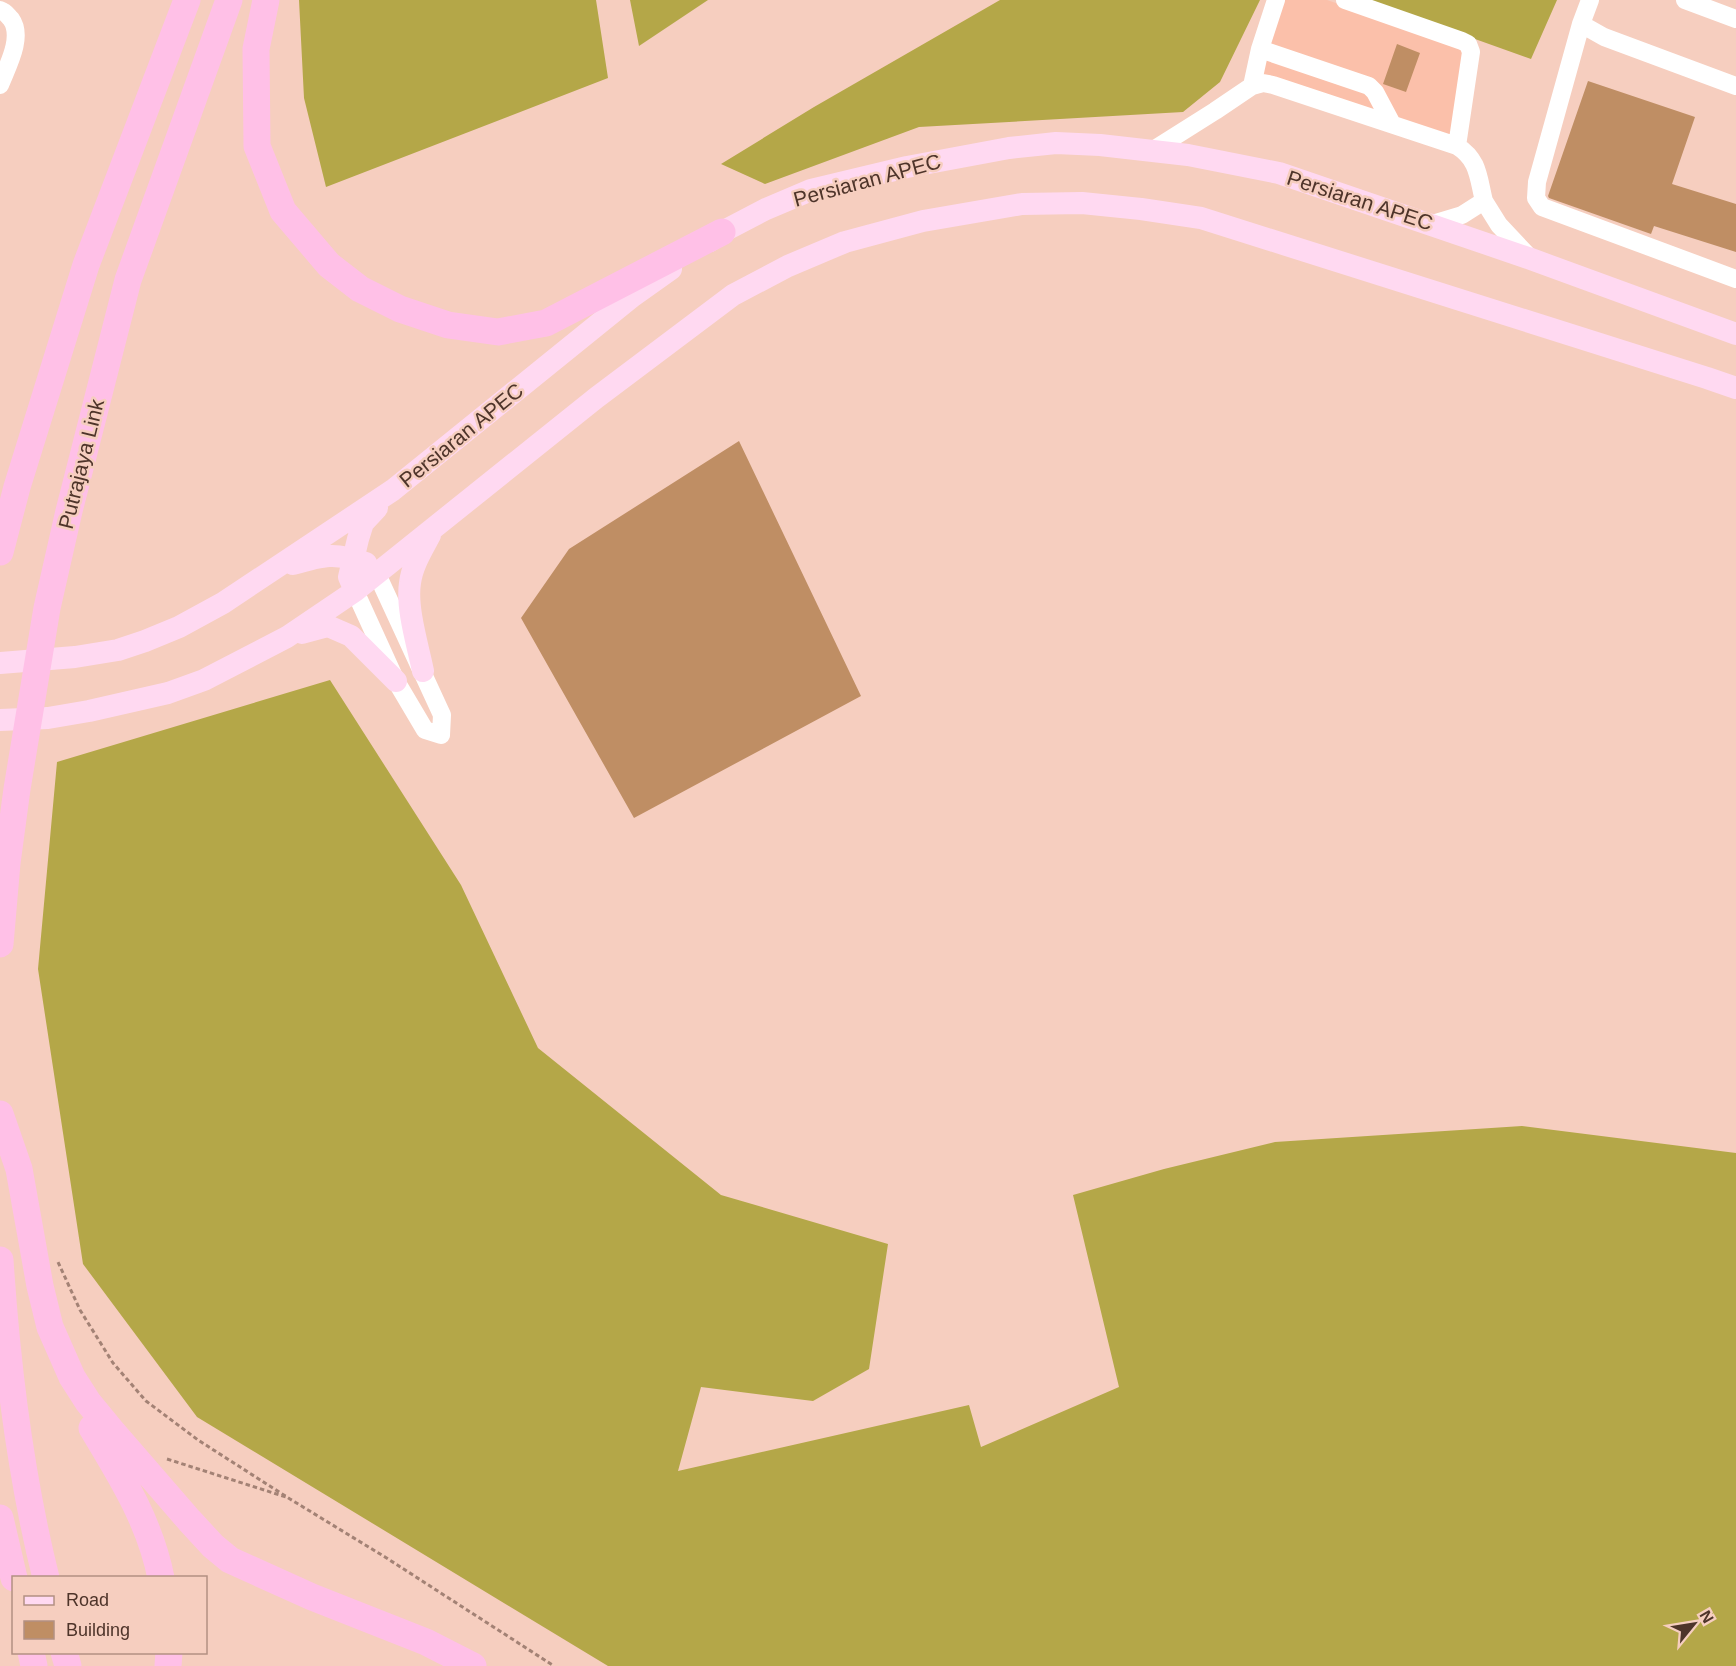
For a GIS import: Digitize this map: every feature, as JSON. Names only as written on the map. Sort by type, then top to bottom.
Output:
[{"type":"highway","points":[[0,552],[17,487],[86,265],[187,0]]},
{"type":"highway","name":"Putrajaya Link","points":[[0,944],[7,863],[17,789],[47,608],[69,511],[128,280],[229,0]]},
{"type":"highway","points":[[266,0],[256,49],[257,146],[283,211],[328,265],[360,289],[400,309],[448,325],[498,332],[546,322],[722,232]]},
{"type":"highway","points":[[0,1114],[19,1169],[40,1286],[50,1327],[72,1377],[103,1421],[213,1546],[237,1564],[312,1597],[426,1642],[473,1666]]},
{"type":"highway","points":[[19,1169],[29,1269],[35,1310],[42,1337],[52,1361],[141,1514],[150,1536],[160,1576]]},
{"type":"highway","points":[[0,1260],[12,1398],[24,1472],[46,1576]]},
{"type":"highway","points":[[0,1518],[14,1576]]},
{"type":"main road","name":"Persiaran APEC","points":[[0,663],[75,657],[118,650],[179,627],[223,603],[393,490],[633,296],[722,232],[766,209],[811,190],[907,167],[1009,148],[1056,143],[1100,145],[1188,155],[1279,173],[1432,224],[1736,334]]},
{"type":"main road","points":[[0,720],[48,718],[168,693],[204,680],[287,637],[355,591],[596,399],[733,295],[788,266],[845,242],[923,221],[1022,204],[1082,204],[1141,209],[1201,218],[1736,388]]},
{"type":"main road","points":[[355,591],[350,577],[363,523],[393,490]]},
{"type":"main road","points":[[423,671],[409,598],[410,581],[417,560],[432,531]]},
{"type":"main road","points":[[277,568],[319,556],[336,555],[365,562],[377,574]]},
{"type":"main road","points":[[287,637],[328,626],[351,636],[396,681]]},
{"type":"street","points":[[1252,86],[1260,49],[1276,0]]},
{"type":"street","points":[[1345,0],[1468,44],[1472,52],[1457,146]]},
{"type":"street","points":[[1590,0],[1581,24],[1537,182],[1536,198],[1542,207],[1736,279]]},
{"type":"street","points":[[1685,0],[1736,19]]},
{"type":"street","points":[[0,10],[5,12],[15,25],[15,45],[0,85]]},
{"type":"street","points":[[1581,24],[1604,37],[1736,86]]},
{"type":"street","points":[[1260,49],[1369,86],[1392,124]]},
{"type":"street","points":[[1150,152],[1252,86],[1263,83],[1274,85],[1457,146],[1468,153],[1475,164],[1484,201],[1499,225],[1531,259]]},
{"type":"street","points":[[1432,224],[1462,215],[1484,201]]},
{"type":"street","points":[[355,591],[396,681],[425,730],[441,735],[442,715],[377,574]]},
{"type":"path","points":[[58,1262],[80,1310],[113,1363],[146,1401],[198,1440],[554,1666]]},
{"type":"path","points":[[168,1459],[291,1499]]},
{"type":"shaded area","points":[[299,0],[596,0],[608,78],[326,187],[304,98]]},
{"type":"shaded area","points":[[630,0],[708,0],[639,46]]},
{"type":"shaded area","points":[[1000,0],[1260,0],[1220,82],[1183,112],[919,127],[765,184],[721,164],[814,107]]},
{"type":"shaded area","points":[[1282,0],[1327,0],[1460,45],[1466,53],[1453,138],[1259,76]]},
{"type":"shaded area","points":[[1366,0],[1557,0],[1531,59]]},
{"type":"shaded area","points":[[330,680],[461,885],[538,1048],[721,1195],[888,1244],[869,1369],[813,1401],[701,1387],[678,1471],[969,1405],[981,1447],[1119,1387],[1073,1195],[1164,1169],[1275,1142],[1522,1126],[1736,1153],[1736,1666],[608,1666],[197,1417],[83,1264],[38,969],[57,762]]},
{"type":"building","points":[[1397,44],[1420,53],[1406,92],[1383,84]]},
{"type":"building","points":[[1588,81],[1695,117],[1672,184],[1736,204],[1736,252],[1654,226],[1651,234],[1549,198]]},
{"type":"building","points":[[739,441],[861,696],[634,818],[521,618],[569,549]]}]
